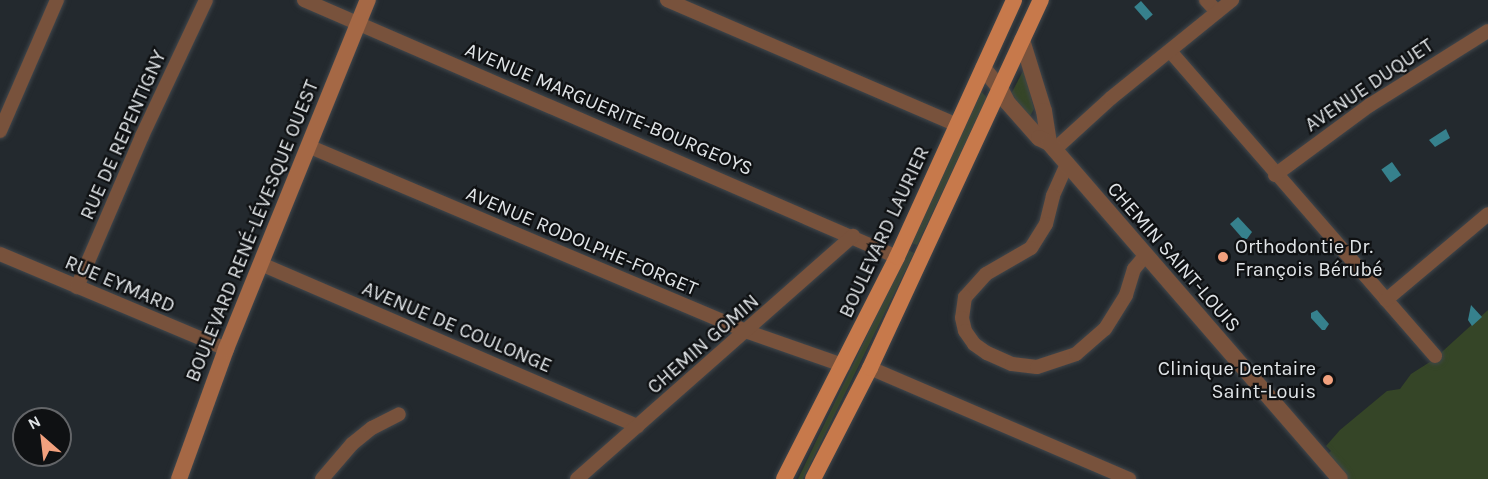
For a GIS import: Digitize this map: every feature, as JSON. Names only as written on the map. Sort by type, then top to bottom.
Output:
[{"type":"main road","name":"BOULEVARD RENÉ-LÉVESQUE OUEST","points":[[179,479],[226,349],[368,0]]},
{"type":"main road","name":"BOULEVARD LAURIER","points":[[784,479],[897,257],[1014,0]]},
{"type":"main road","points":[[813,479],[870,368],[1041,0]]},
{"type":"street","points":[[0,131],[57,0]]},
{"type":"street","name":"RUE DE REPENTIGNY","points":[[77,286],[142,136],[206,0]]},
{"type":"street","name":"AVENUE MARGUERITE-BOURGEOYS","points":[[304,0],[897,257]]},
{"type":"street","points":[[667,0],[957,125]]},
{"type":"street","points":[[1206,0],[1217,12]]},
{"type":"street","points":[[1022,40],[1038,89],[1052,146],[1232,0]]},
{"type":"street","name":"AVENUE DUQUET","points":[[1275,175],[1370,105],[1488,31]]},
{"type":"street","points":[[1170,51],[1275,175],[1435,356]]},
{"type":"street","name":"CHEMIN SAINT-LOUIS","points":[[983,68],[1000,88],[1007,102],[1039,138],[1052,146],[1340,479]]},
{"type":"street","name":"AVENUE RODOLPHE-FORGET","points":[[308,146],[748,332],[843,365]]},
{"type":"street","points":[[1067,164],[1053,196],[1047,224],[1031,248],[986,274],[965,297],[962,318],[965,331],[974,344],[987,353],[1012,364],[1037,368],[1076,354],[1105,329],[1126,295],[1134,269],[1145,256]]},
{"type":"street","points":[[1386,300],[1488,214]]},
{"type":"street","name":"CHEMIN GOMIN","points":[[577,479],[748,332],[853,236]]},
{"type":"street","name":"RUE EYMARD","points":[[0,255],[226,349]]},
{"type":"street","name":"AVENUE DE COULONGE","points":[[261,264],[638,426]]},
{"type":"street","points":[[870,368],[1129,479]]},
{"type":"street","points":[[322,479],[352,444],[372,428],[399,414]]},
{"type":"green space","points":[[1024,69],[1034,109],[1030,116],[1010,96]]},
{"type":"green space","points":[[981,91],[987,98],[917,245],[911,243]]},
{"type":"green space","points":[[908,250],[914,253],[803,479],[798,479]]},
{"type":"green space","points":[[1488,310],[1488,479],[1340,479],[1323,458],[1331,451],[1326,446],[1340,430],[1387,391],[1400,389],[1411,374],[1433,360]]},
{"type":"water","points":[[1141,1],[1153,15],[1146,20],[1134,7]]},
{"type":"water","points":[[1446,129],[1450,138],[1435,147],[1429,140]]},
{"type":"water","points":[[1392,162],[1401,175],[1391,183],[1381,169]]},
{"type":"water","points":[[1238,217],[1252,232],[1247,239],[1243,239],[1230,224]]},
{"type":"water","points":[[1471,305],[1482,317],[1472,326],[1468,320]]},
{"type":"water","points":[[1317,310],[1329,324],[1325,330],[1322,330],[1311,318],[1311,313]]},
{"type":"place","name":"Orthodontie Dr. François Bérubé","points":[[1223,257]]},
{"type":"place","name":"Clinique Dentaire Saint-Louis","points":[[1328,380]]}]
